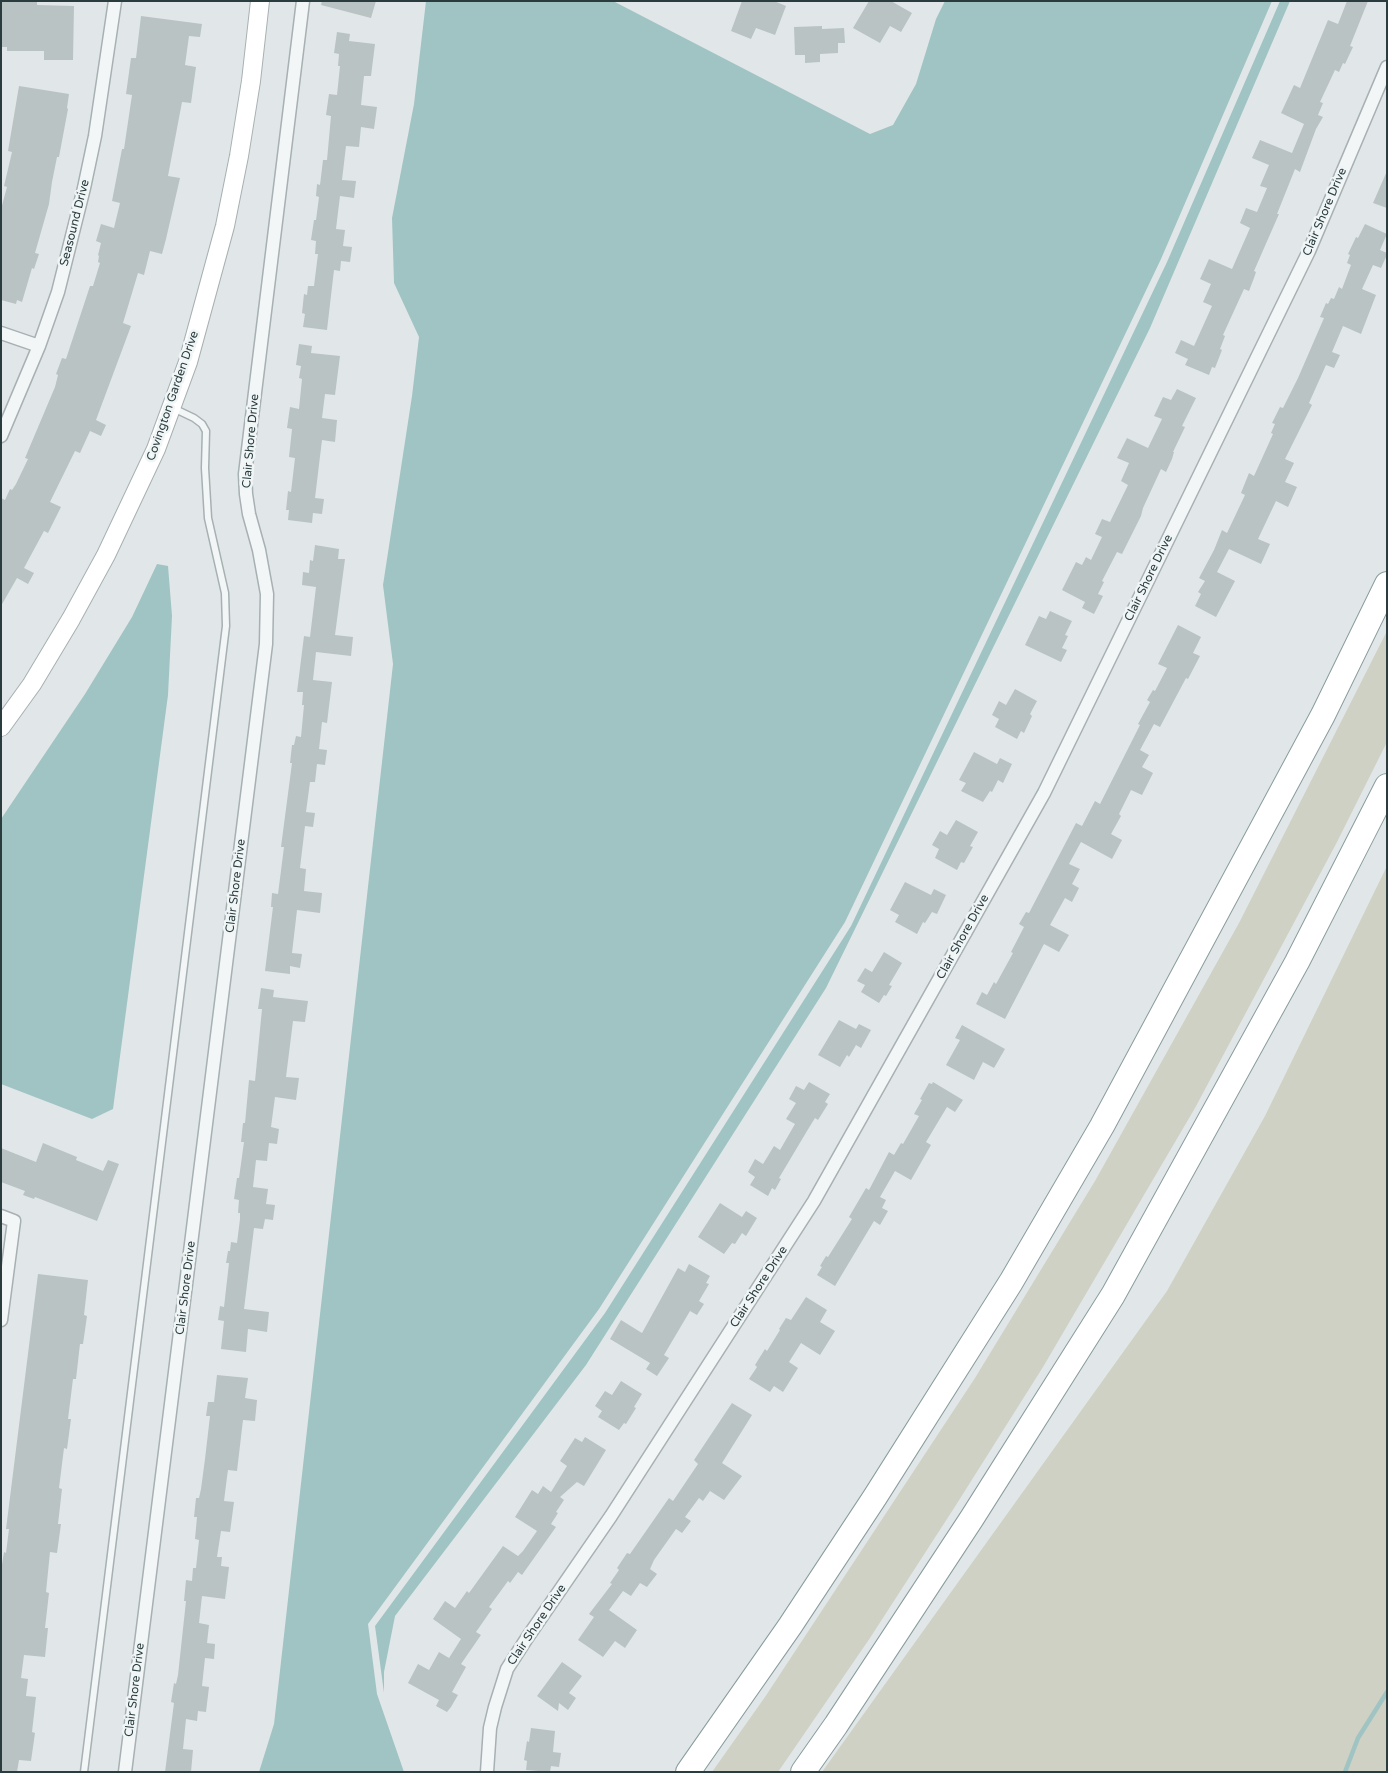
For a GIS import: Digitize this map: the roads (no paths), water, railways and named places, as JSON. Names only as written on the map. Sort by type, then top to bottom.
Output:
[{"type":"highway","points":[[688,1772],[784,1634],[875,1498],[1006,1290],[1059,1200],[1102,1126],[1323,715],[1387,584]]},
{"type":"highway","points":[[803,1772],[972,1518],[1114,1295],[1292,970],[1387,786]]},
{"type":"street","name":"Seasound Drive","points":[[1,436],[39,346],[58,292],[95,136],[115,1]]},
{"type":"street","name":"Covington Garden Drive","points":[[1,727],[42,668],[106,555],[152,458],[188,362],[225,226],[239,156],[251,81],[260,1]]},
{"type":"street","name":"Clair Shore Drive","points":[[125,1772],[266,644],[268,594],[249,514],[245,474],[303,1]]},
{"type":"street","name":"Clair Shore Drive","points":[[487,1772],[490,1728],[507,1669],[611,1516],[814,1201],[1044,794],[1308,251],[1387,67]]},
{"type":"street","points":[[1,333],[39,346]]},
{"type":"street","points":[[1,1216],[14,1221],[4,1285],[1,1320]]},
{"type":"lane","points":[[84,1772],[226,626],[225,593],[208,518],[205,468],[206,431],[202,424],[194,418],[171,407]]},
{"type":"water","points":[[426,1],[613,1],[870,134],[893,125],[916,84],[936,19],[945,1],[1272,1],[1161,259],[845,922],[599,1309],[368,1624],[377,1694],[404,1772],[259,1772],[274,1724],[393,664],[383,585],[412,396],[419,337],[394,283],[392,218],[414,104]]},
{"type":"water","points":[[1280,1],[1290,1],[1150,328],[826,988],[586,1365],[395,1616],[384,1672],[384,1693],[375,1626],[605,1313],[851,926],[1167,262]]},
{"type":"water","points":[[157,564],[168,566],[172,616],[168,695],[113,1109],[92,1119],[1,1084],[1,819],[85,694],[132,617]]},
{"type":"waterway","points":[[1345,1772],[1358,1738],[1387,1692]]}]
